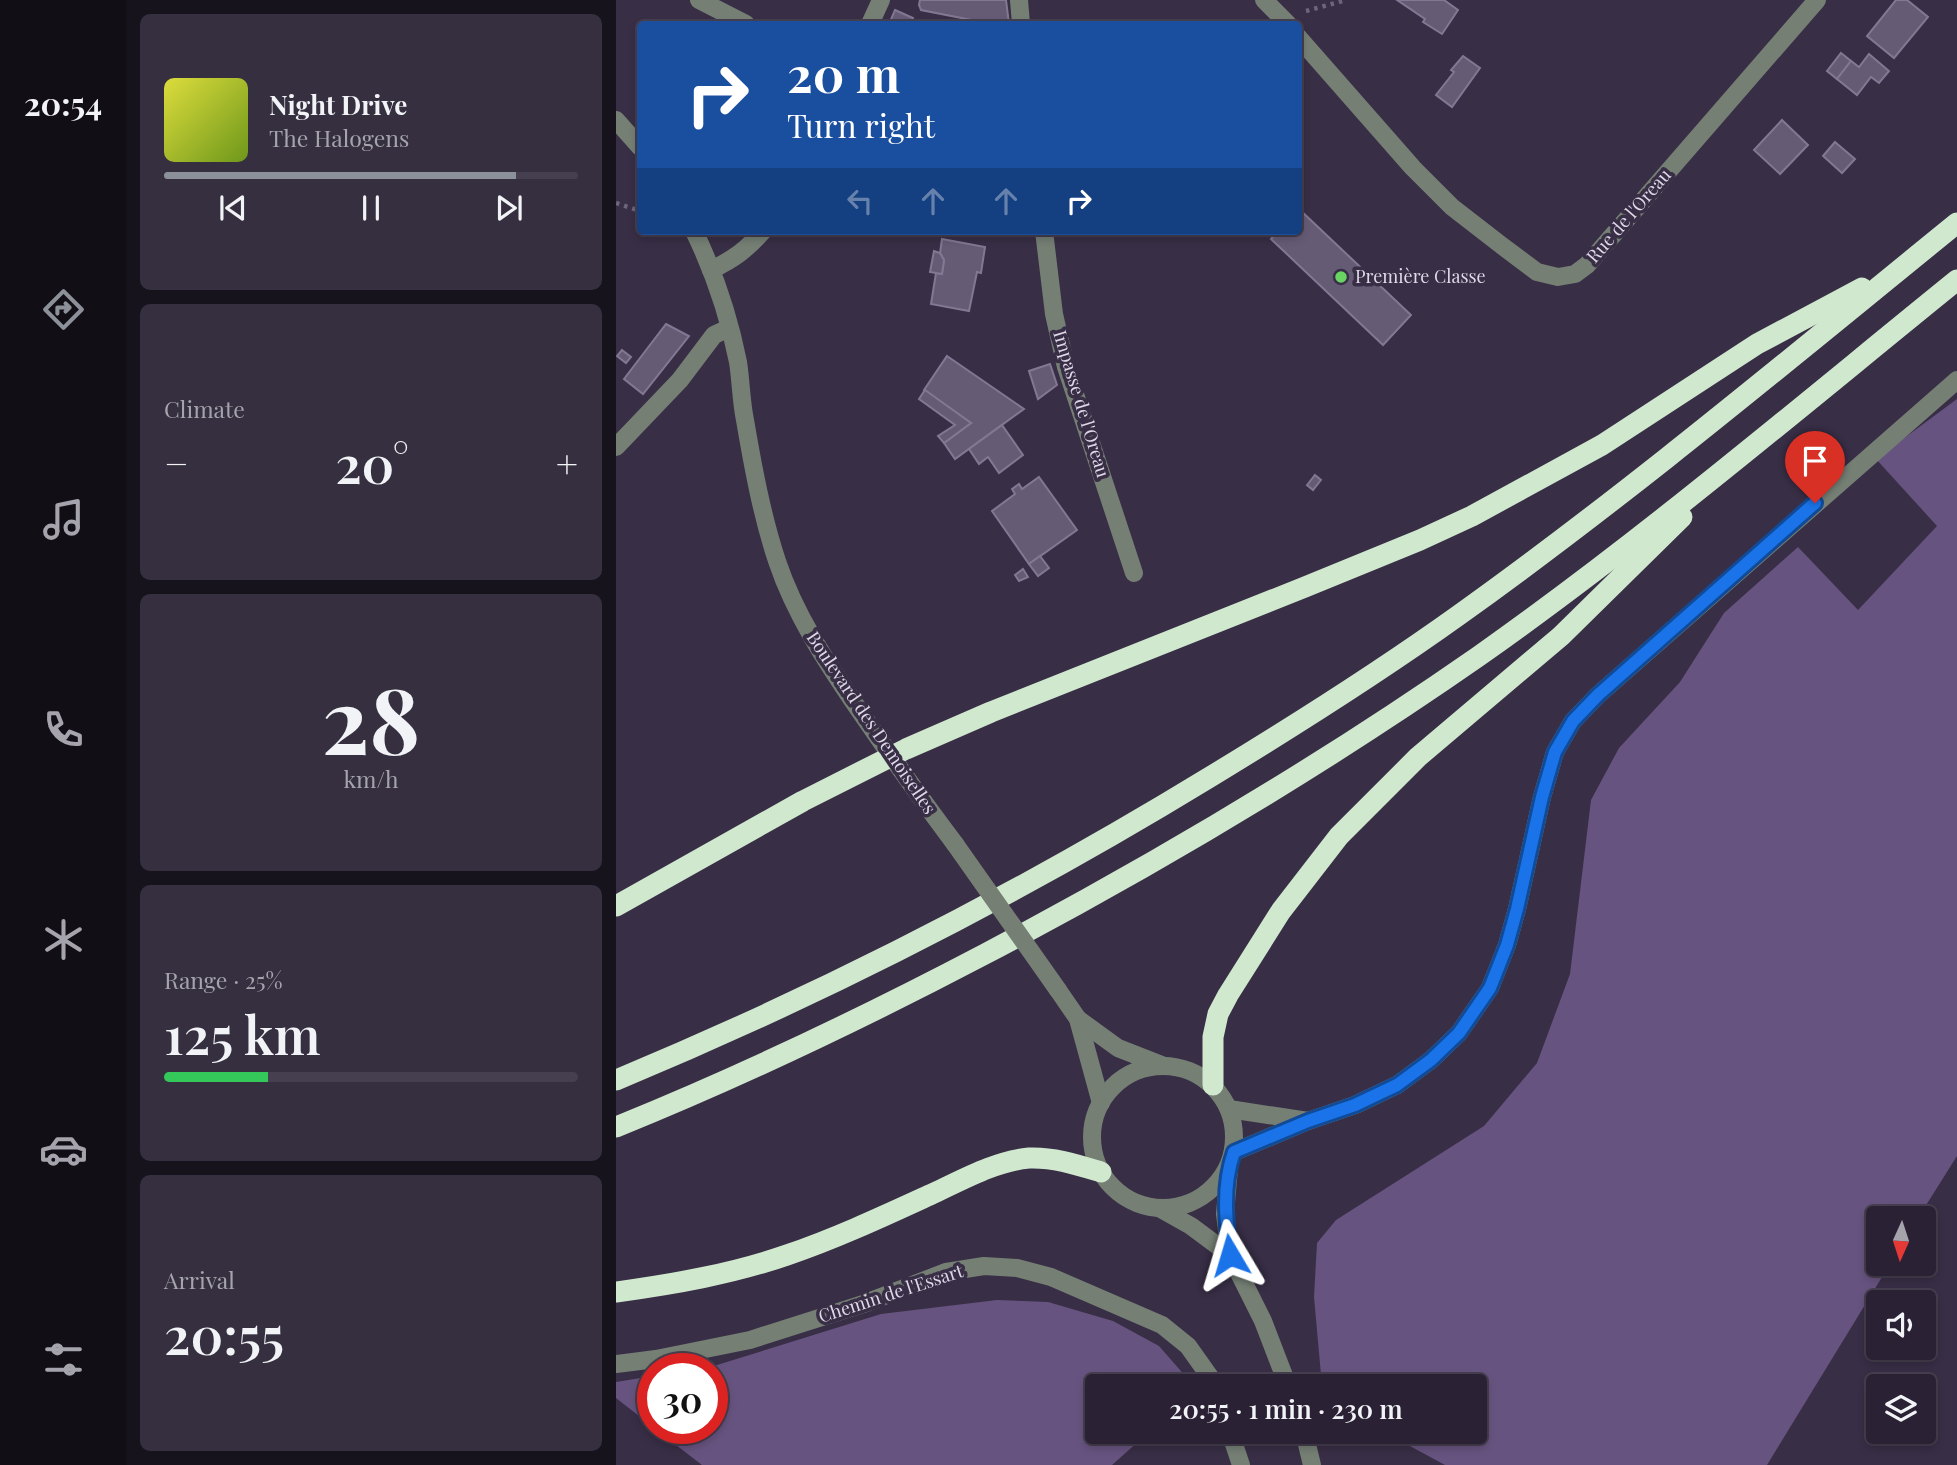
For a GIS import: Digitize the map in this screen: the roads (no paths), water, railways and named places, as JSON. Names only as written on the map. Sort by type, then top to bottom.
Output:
[{"type":"highway","points":[[616,1080],[773,1010],[943,927],[1114,834],[1362,682],[1548,551],[1738,402],[1957,223]]},
{"type":"highway","points":[[616,906],[803,801],[890,756],[991,712],[1420,540],[1472,516],[1602,445],[1757,344],[1904,266]]},
{"type":"highway","points":[[616,1127],[757,1067],[861,1018],[1064,913],[1275,790],[1481,654],[1663,517],[1957,280]]},
{"type":"highway","points":[[1213,1085],[1213,1037],[1218,1014],[1281,911],[1339,836],[1418,757],[1561,636],[1763,437]]},
{"type":"highway","points":[[616,1292],[730,1272],[786,1255],[871,1222],[1005,1163],[1027,1158],[1050,1158],[1101,1172]]},
{"type":"street","points":[[699,0],[740,21]]},
{"type":"street","points":[[871,21],[881,0]]},
{"type":"street","points":[[1019,0],[1021,21]]},
{"type":"street","points":[[1264,0],[1285,21]]},
{"type":"street","name":"Rue de l'Oreau","points":[[1302,42],[1413,168],[1452,206],[1537,272],[1558,276],[1574,274],[1587,265],[1817,0]]},
{"type":"street","points":[[616,120],[637,144]]},
{"type":"street","name":"Boulevard des Demoiselles","points":[[696,235],[711,270],[729,328],[738,363],[744,419],[767,522],[777,561],[790,594],[836,676],[890,756],[1078,1019],[1101,1103]]},
{"type":"street","points":[[711,270],[745,251],[759,235]]},
{"type":"street","name":"Impasse de l'Oreau","points":[[1044,235],[1054,314],[1066,367],[1134,573]]},
{"type":"street","points":[[616,447],[680,380],[714,335],[729,328]]},
{"type":"street","points":[[1159,1208],[1181,1206],[1201,1198],[1217,1184],[1231,1159],[1308,1121],[1355,1105],[1397,1085],[1431,1060],[1459,1033],[1490,988],[1507,945],[1555,752],[1573,721],[1598,695],[1957,380]]},
{"type":"street","name":"Boulevard des Demoiselles","points":[[1078,1019],[1118,1048],[1164,1066]]},
{"type":"street","points":[[1230,1255],[1191,1226],[1159,1208],[1136,1203],[1116,1191],[1101,1172],[1093,1150],[1093,1125],[1101,1103],[1117,1083],[1139,1070],[1164,1066],[1190,1071],[1213,1085],[1229,1109],[1235,1130],[1225,1214],[1230,1255],[1263,1321],[1283,1374]]},
{"type":"street","points":[[1229,1109],[1308,1121]]},
{"type":"street","name":"Chemin de l'Essart","points":[[616,1364],[656,1359],[750,1340],[863,1304],[946,1272],[984,1266],[1017,1268],[1052,1277],[1162,1325],[1188,1346],[1208,1374]]},
{"type":"street","points":[[1234,1444],[1241,1465]]},
{"type":"street","points":[[1307,1444],[1312,1465]]},
{"type":"place","name":"Première Classe","points":[[1341,277]]}]
